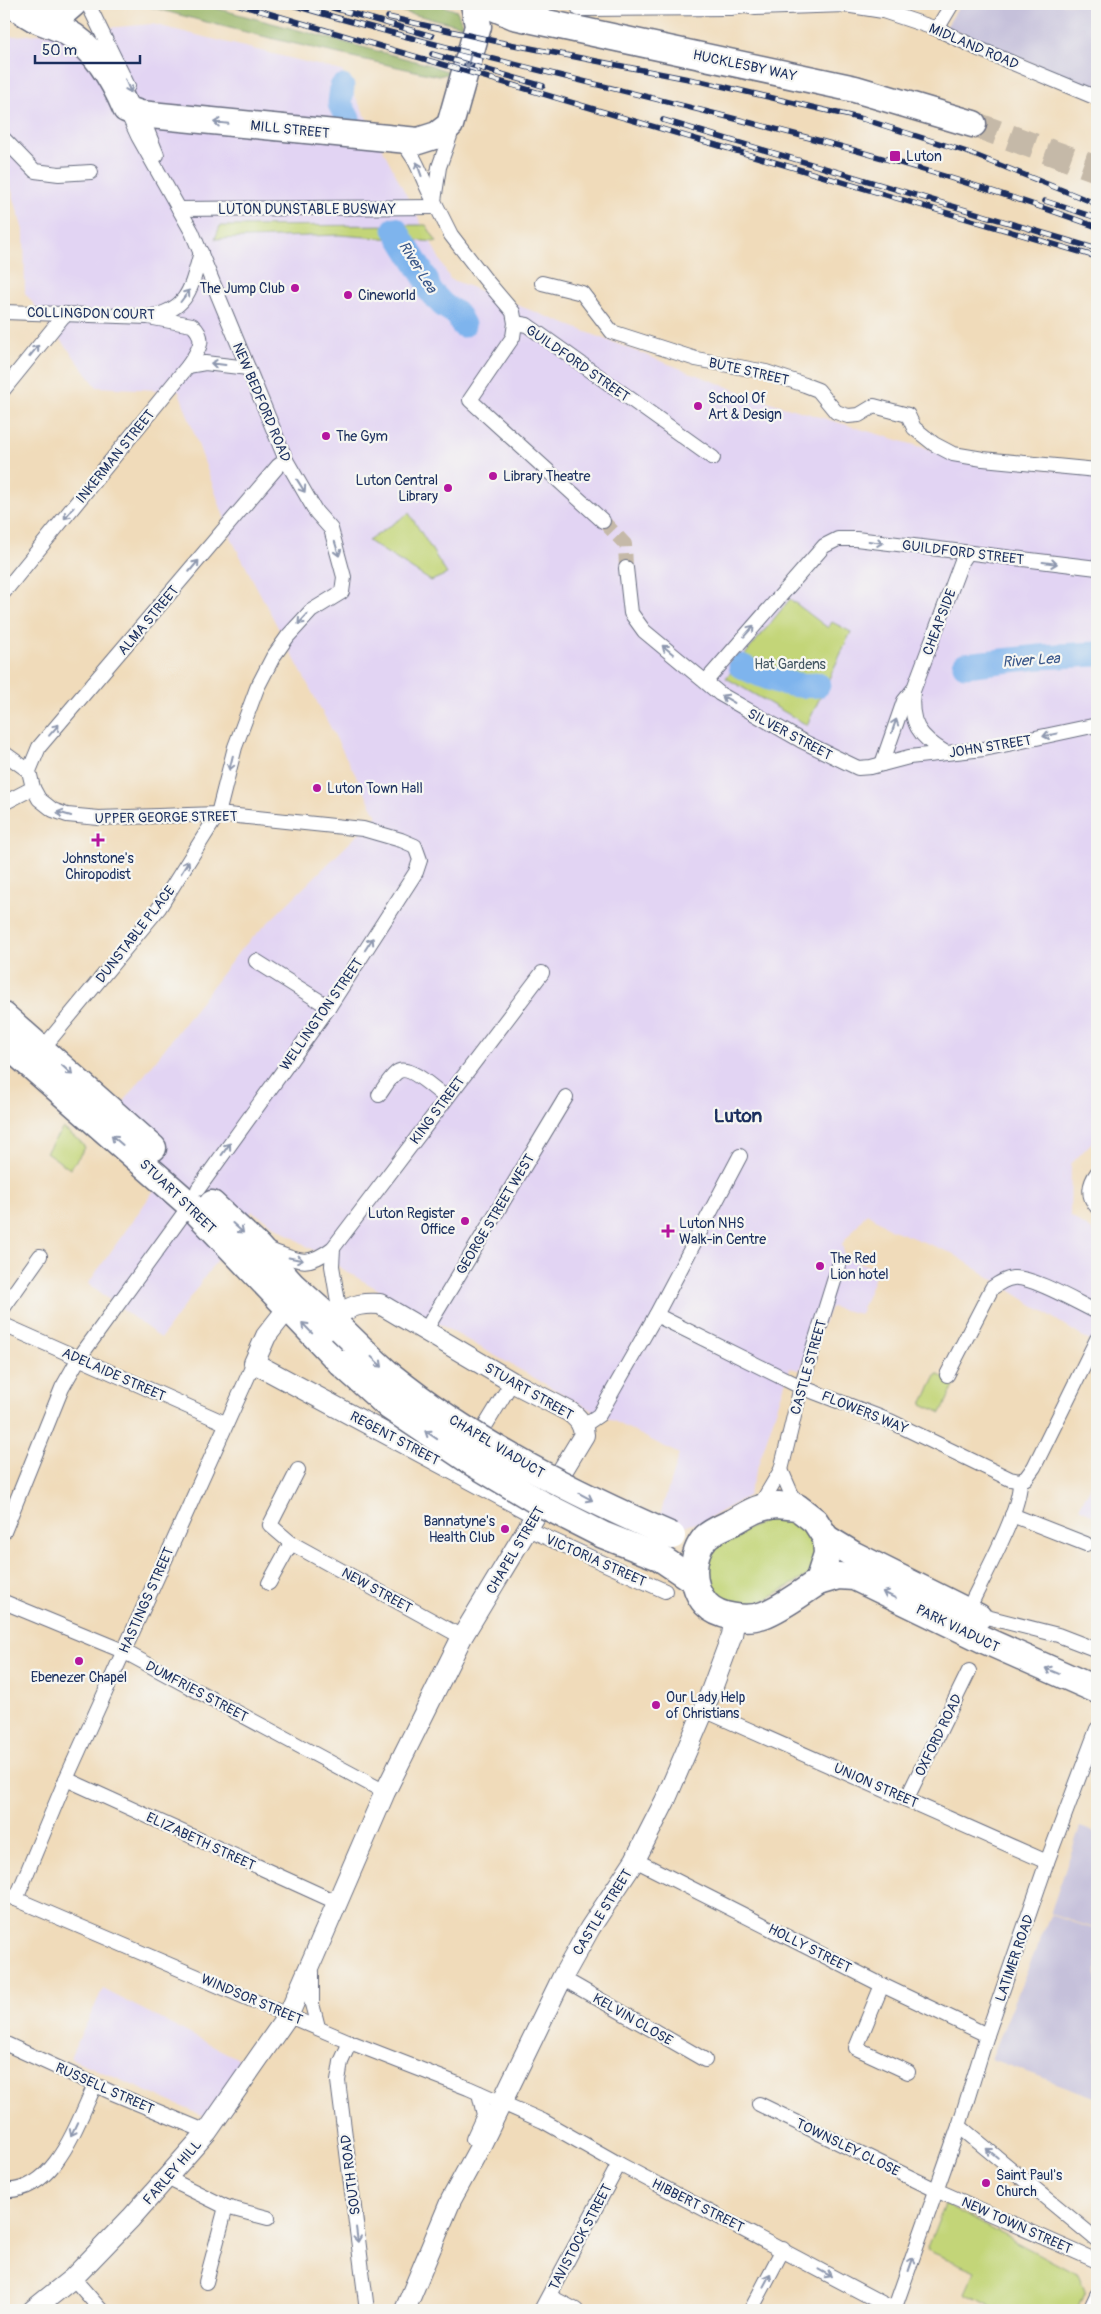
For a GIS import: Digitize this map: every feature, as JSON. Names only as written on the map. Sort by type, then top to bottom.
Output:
[{"type":"highway","name":"NEW BEDFORD ROAD","points":[[10,4],[34,18],[64,31],[93,52],[133,111]]},
{"type":"highway","points":[[34,18],[58,17],[74,4]]},
{"type":"highway","points":[[448,136],[479,11]]},
{"type":"highway","name":"HUCKLESBY WAY","points":[[479,11],[498,17],[514,16],[854,89],[973,124]]},
{"type":"highway","name":"MILL STREET","points":[[133,111],[409,141],[438,135],[448,136]]},
{"type":"highway","name":"STUART STREET","points":[[4,1016],[43,1048],[194,1197],[288,1308],[341,1363]]},
{"type":"highway","name":"STUART STREET","points":[[7,1051],[257,1246],[292,1284],[341,1322]]},
{"type":"highway","name":"CHAPEL VIADUCT","points":[[341,1322],[391,1376],[457,1424],[526,1466],[597,1503],[665,1546]]},
{"type":"highway","name":"CHAPEL VIADUCT","points":[[341,1363],[390,1407],[472,1464],[542,1504],[603,1535],[665,1546]]},
{"type":"highway","points":[[778,1505],[797,1507],[815,1521],[826,1538],[828,1554],[818,1582],[762,1615],[748,1618],[735,1617],[719,1612],[706,1604],[693,1580],[665,1546],[706,1536],[759,1507],[778,1505]]},
{"type":"highway","points":[[693,1580],[698,1552],[706,1536]]},
{"type":"highway","name":"PARK VIADUCT","points":[[826,1538],[854,1555],[967,1612],[1097,1671]]},
{"type":"highway","name":"PARK VIADUCT","points":[[818,1582],[838,1576],[854,1578],[984,1640],[1097,1690]]},
{"type":"main road","name":"STUART STREET","points":[[341,1322],[359,1304],[380,1304],[512,1382],[570,1412],[583,1426]]},
{"type":"main road","name":"HASTINGS STREET","points":[[254,1363],[266,1336],[288,1308]]},
{"type":"main road","name":"REGENT STREET","points":[[254,1363],[458,1472],[532,1522]]},
{"type":"main road","name":"CHAPEL STREET","points":[[289,2014],[385,1792],[462,1637],[580,1442],[584,1435],[583,1426]]},
{"type":"main road","name":"CASTLE STREET","points":[[405,2310],[451,2200],[481,2145],[562,1978],[590,1928],[634,1860],[665,1801],[704,1710],[732,1635],[735,1617]]},
{"type":"main road","name":"FARLEY HILL","points":[[33,2310],[73,2278],[132,2218],[207,2132],[289,2014]]},
{"type":"street","name":"NEW BEDFORD ROAD","points":[[88,4],[101,27],[133,111],[138,136],[201,252],[286,460],[316,512],[331,529],[344,577],[342,592]]},
{"type":"street","points":[[937,29],[952,4]]},
{"type":"street","name":"MIDLAND ROAD","points":[[579,9],[732,8],[745,5],[755,8],[845,5],[884,7],[1097,98]]},
{"type":"street","points":[[435,204],[439,167],[448,136]]},
{"type":"street","points":[[4,139],[35,171],[59,174],[91,172]]},
{"type":"street","name":"GUILDFORD STREET","points":[[409,141],[425,186],[451,235],[513,312],[515,323],[528,325],[713,458]]},
{"type":"street","name":"LUTON DUNSTABLE BUSWAY","points":[[179,209],[435,204]]},
{"type":"street","name":"COLLINGDON COURT","points":[[4,312],[148,317],[172,311],[189,292],[201,252]]},
{"type":"street","name":"BUTE STREET","points":[[542,283],[582,293],[612,332],[696,359],[766,372],[805,384],[818,390],[836,412],[848,416],[859,415],[874,406],[908,415],[914,428],[934,444],[953,454],[983,459],[1097,470]]},
{"type":"street","points":[[4,389],[65,314]]},
{"type":"street","name":"INKERMAN STREET","points":[[4,592],[201,348],[201,336],[192,325],[176,320],[148,317]]},
{"type":"street","points":[[515,323],[513,337],[470,400],[603,521]]},
{"type":"street","points":[[188,366],[205,363],[248,368]]},
{"type":"street","name":"ALMA STREET","points":[[29,770],[39,747],[278,466],[286,460]]},
{"type":"street","name":"GUILDFORD STREET","points":[[706,681],[828,542],[844,538],[856,539],[967,554],[1097,568]]},
{"type":"street","name":"CHEAPSIDE","points":[[913,691],[961,564],[967,554]]},
{"type":"street","name":"SILVER STREET","points":[[626,568],[630,606],[635,620],[644,631],[720,694],[761,719],[850,765],[858,768],[882,764]]},
{"type":"street","name":"DUNSTABLE PLACE","points":[[43,1048],[159,908],[218,814],[235,747],[257,688],[273,657],[288,636],[311,611],[342,592]]},
{"type":"street","points":[[913,691],[911,706],[920,733],[946,753]]},
{"type":"street","points":[[882,764],[904,701],[913,691]]},
{"type":"street","name":"JOHN STREET","points":[[882,764],[909,758],[984,749],[1097,725]]},
{"type":"street","points":[[4,753],[29,770],[33,788],[4,803]]},
{"type":"street","name":"UPPER GEORGE STREET","points":[[33,788],[39,799],[53,810],[84,818],[218,814],[344,826],[363,829],[401,840]]},
{"type":"street","name":"WELLINGTON STREET","points":[[4,1532],[62,1388],[79,1358],[328,1007],[420,866],[415,846],[401,840]]},
{"type":"street","points":[[256,961],[328,1007]]},
{"type":"street","name":"KING STREET","points":[[333,1248],[542,973]]},
{"type":"street","points":[[378,1095],[397,1071],[403,1069],[411,1071],[446,1098]]},
{"type":"street","name":"GEORGE STREET WEST","points":[[425,1331],[566,1097]]},
{"type":"street","points":[[583,1426],[599,1415],[656,1315],[740,1156]]},
{"type":"street","points":[[1097,1173],[1090,1188],[1092,1200],[1097,1207]]},
{"type":"street","points":[[257,1246],[291,1259],[312,1261],[333,1248]]},
{"type":"street","points":[[333,1248],[332,1266],[341,1322]]},
{"type":"street","points":[[4,1307],[40,1256]]},
{"type":"street","name":"CASTLE STREET","points":[[759,1507],[781,1470],[800,1387],[839,1265]]},
{"type":"street","points":[[947,1375],[992,1288],[1002,1281],[1014,1278],[1032,1281],[1097,1312]]},
{"type":"street","name":"FLOWERS WAY","points":[[656,1315],[800,1387],[890,1421],[1010,1479],[1020,1481]]},
{"type":"street","name":"ADELAIDE STREET","points":[[4,1325],[225,1423]]},
{"type":"street","points":[[1097,1339],[1034,1467],[1026,1478],[1020,1481],[1020,1494],[1012,1515],[967,1612],[1058,1635],[1097,1650]]},
{"type":"street","name":"HASTINGS STREET","points":[[10,1896],[66,1779],[225,1423],[254,1363]]},
{"type":"street","points":[[458,1472],[512,1382]]},
{"type":"street","name":"NEW STREET","points":[[298,1470],[270,1525],[291,1543],[462,1637]]},
{"type":"street","points":[[781,1470],[797,1507]]},
{"type":"street","points":[[1012,1515],[1086,1544]]},
{"type":"street","name":"VICTORIA STREET","points":[[532,1522],[665,1591]]},
{"type":"street","points":[[269,1582],[291,1543]]},
{"type":"street","name":"DUMFRIES STREET","points":[[4,1602],[123,1651],[385,1792]]},
{"type":"street","name":"OXFORD ROAD","points":[[907,1798],[968,1671]]},
{"type":"street","name":"UNION STREET","points":[[704,1710],[907,1798],[1047,1862]]},
{"type":"street","name":"LATIMER ROAD","points":[[895,2310],[1047,1862],[1097,1729]]},
{"type":"street","name":"ELIZABETH STREET","points":[[66,1779],[336,1902]]},
{"type":"street","name":"HOLLY STREET","points":[[634,1860],[882,1985],[987,2035]]},
{"type":"street","name":"WINDSOR STREET","points":[[10,1896],[289,2014],[350,2042],[501,2103]]},
{"type":"street","name":"CHAPEL STREET","points":[[312,1958],[310,1991],[318,2027]]},
{"type":"street","name":"KELVIN CLOSE","points":[[562,1978],[705,2060]]},
{"type":"street","points":[[882,1985],[856,2048],[908,2072]]},
{"type":"street","name":"SOUTH ROAD","points":[[350,2042],[341,2062],[338,2081],[367,2310]]},
{"type":"street","name":"RUSSELL STREET","points":[[4,2043],[95,2085],[207,2132]]},
{"type":"street","points":[[4,2190],[14,2191],[31,2186],[47,2174],[68,2144],[95,2085]]},
{"type":"street","name":"CASTLE STREET","points":[[451,2200],[454,2185],[464,2159],[484,2115],[479,2093]]},
{"type":"street","name":"HIBBERT STREET","points":[[501,2103],[543,2121],[619,2164],[783,2249],[895,2310]]},
{"type":"street","name":"TOWNSLEY CLOSE","points":[[759,2104],[936,2190]]},
{"type":"street","points":[[959,2126],[1097,2240]]},
{"type":"street","name":"TAVISTOCK STREET","points":[[542,2310],[619,2164]]},
{"type":"street","points":[[167,2178],[226,2207],[268,2218]]},
{"type":"street","name":"NEW TOWN STREET","points":[[936,2190],[1097,2261]]},
{"type":"street","points":[[206,2282],[226,2207]]},
{"type":"street","points":[[751,2310],[783,2249]]},
{"type":"street","points":[[73,2278],[102,2310]]},
{"type":"street","points":[[1090,2310],[1097,2295]]},
{"type":"street","points":[[549,2296],[576,2310]]},
{"type":"shaded area","points":[[961,4],[1097,4],[1097,91],[946,27]]},
{"type":"shaded area","points":[[152,24],[342,71],[450,279],[756,398],[965,460],[1097,475],[1097,1137],[1071,1164],[1070,1216],[1097,1234],[1097,1346],[952,1253],[890,1229],[867,1213],[842,1244],[845,1258],[878,1269],[860,1314],[831,1307],[800,1370],[790,1368],[748,1496],[702,1522],[684,1526],[660,1515],[679,1454],[584,1406],[349,1273],[252,1211],[161,1338],[88,1284],[167,1172],[110,1120],[241,949],[377,816],[233,542],[179,391],[97,387],[25,293],[24,234],[4,162],[4,37]]},
{"type":"shaded area","points":[[1097,1475],[1097,1517],[1079,1508]]},
{"type":"shaded area","points":[[1080,1827],[1097,1833],[1097,1929],[1050,1914]]},
{"type":"shaded area","points":[[1050,1915],[1097,1930],[1097,2098],[991,2059]]},
{"type":"shaded area","points":[[103,1989],[244,2062],[208,2118],[70,2058]]},
{"type":"green space","points":[[140,4],[200,4],[430,65],[452,73],[438,76],[401,68],[251,33]]},
{"type":"green space","points":[[369,4],[437,4],[457,11],[463,26]]},
{"type":"green space","points":[[426,225],[437,242],[339,235],[215,239],[220,226]]},
{"type":"green space","points":[[409,513],[447,574],[431,581],[368,541]]},
{"type":"green space","name":"Hat Gardens","points":[[790,599],[828,628],[832,622],[851,632],[807,725],[726,678]]},
{"type":"green space","points":[[63,1128],[81,1142],[85,1148],[70,1169],[46,1152]]},
{"type":"green space","points":[[937,1374],[955,1384],[941,1413],[922,1404]]},
{"type":"green space","points":[[784,1518],[796,1521],[806,1528],[813,1541],[816,1558],[809,1575],[752,1607],[735,1605],[722,1599],[711,1589],[708,1573],[710,1555],[718,1543],[769,1519]]},
{"type":"green space","points":[[945,2204],[1078,2275],[1085,2291],[1077,2310],[991,2310],[992,2307],[965,2293],[975,2271],[927,2250]]},
{"type":"waterway","name":"River Lea","points":[[342,87],[340,104],[348,119]]},
{"type":"waterway","name":"River Lea","points":[[395,229],[426,279],[429,290],[443,305],[457,314],[463,325]]},
{"type":"waterway","name":"River Lea","points":[[965,665],[1039,657],[1097,654]]},
{"type":"waterway","name":"River Lea","points":[[741,666],[778,681],[798,685],[818,685]]},
{"type":"tunnel","points":[[973,124],[1097,169]]},
{"type":"tunnel","points":[[603,521],[625,544],[626,568]]},
{"type":"railway","points":[[237,4],[1097,257]]},
{"type":"railway","points":[[289,4],[492,59],[898,162],[998,193],[1097,227]]},
{"type":"railway","points":[[319,4],[432,36]]},
{"type":"railway","points":[[388,17],[499,42],[704,82],[863,119],[967,152],[1097,204]]},
{"type":"railway","points":[[432,54],[543,86]]},
{"type":"railway","points":[[663,120],[1097,249]]},
{"type":"railway","points":[[1045,201],[1097,218]]},
{"type":"place","name":"Luton","points":[[895,156]]},
{"type":"place","name":"The Jump Club","points":[[295,288]]},
{"type":"place","name":"Cineworld","points":[[348,295]]},
{"type":"place","name":"School Of Art & Design","points":[[698,406]]},
{"type":"place","name":"The Gym","points":[[326,436]]},
{"type":"place","name":"Library Theatre","points":[[493,476]]},
{"type":"place","name":"Luton Central Library","points":[[448,488]]},
{"type":"place","name":"Luton Town Hall","points":[[317,788]]},
{"type":"place","name":"Johnstone's Chiropodist","points":[[98,840]]},
{"type":"place","name":"Luton Register Office","points":[[465,1221]]},
{"type":"place","name":"Luton NHS Walk-in Centre","points":[[668,1231]]},
{"type":"place","name":"The Red Lion hotel","points":[[820,1266]]},
{"type":"place","name":"Bannatyne's Health Club","points":[[505,1529]]},
{"type":"place","name":"Ebenezer Chapel","points":[[79,1661]]},
{"type":"place","name":"Our Lady Help of Christians","points":[[656,1705]]},
{"type":"place","name":"Saint Paul's Church","points":[[986,2183]]},
{"type":"district","name":"Luton","points":[[738,1115]]}]
